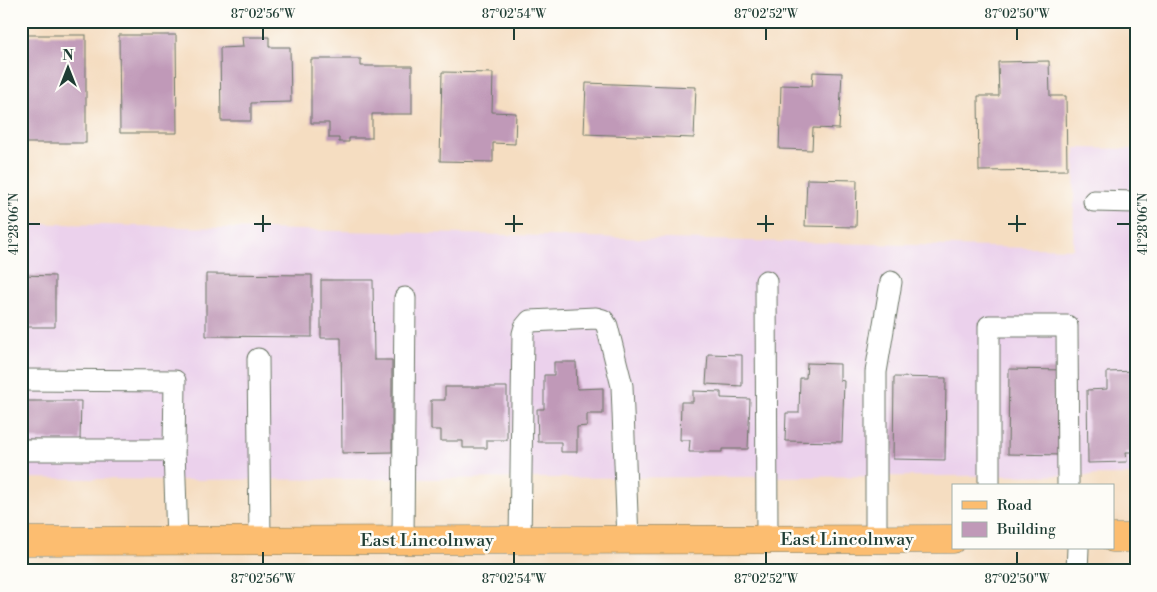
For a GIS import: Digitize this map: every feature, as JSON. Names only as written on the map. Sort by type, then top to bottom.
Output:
[{"type":"main road","points":[[1114,538],[1136,538]]},
{"type":"main road","name":"East Lincolnway","points":[[21,540],[952,539]]},
{"type":"lane","points":[[1094,201],[1136,202]]},
{"type":"lane","points":[[766,281],[767,539]]},
{"type":"lane","points":[[876,539],[876,372],[891,282]]},
{"type":"lane","points":[[403,540],[405,298]]},
{"type":"lane","points":[[520,540],[523,334],[525,327],[530,321],[596,318],[603,320],[607,326],[622,386],[628,540]]},
{"type":"lane","points":[[989,484],[989,326],[1066,326],[1068,484]]},
{"type":"lane","points":[[258,359],[260,540]]},
{"type":"lane","points":[[21,380],[175,381],[174,450],[177,540]]},
{"type":"lane","points":[[21,450],[174,450]]},
{"type":"lane","points":[[1078,550],[1078,571]]},
{"type":"shaded area","points":[[1075,148],[1136,149],[1136,475],[175,480],[21,478],[21,223],[1073,249]]},
{"type":"building","points":[[21,35],[86,35],[86,143],[21,143]]},
{"type":"building","points":[[119,35],[176,35],[177,133],[120,133]]},
{"type":"building","points":[[242,37],[269,37],[269,47],[290,47],[291,102],[251,103],[251,121],[221,121],[220,48],[243,47]]},
{"type":"building","points":[[311,59],[361,59],[361,66],[412,66],[412,114],[372,114],[372,138],[349,138],[349,142],[339,142],[339,138],[329,138],[329,123],[311,123]]},
{"type":"building","points":[[1049,61],[1050,96],[1066,96],[1067,170],[979,171],[978,96],[999,96],[998,62]]},
{"type":"building","points":[[442,72],[493,73],[492,112],[516,113],[515,144],[493,143],[493,162],[440,161]]},
{"type":"building","points":[[813,72],[842,73],[839,129],[813,128],[812,150],[779,149],[781,85],[812,86]]},
{"type":"building","points":[[586,83],[696,87],[694,138],[584,134]]},
{"type":"building","points":[[807,179],[857,180],[856,227],[805,226]]},
{"type":"building","points":[[206,274],[312,275],[312,337],[206,336]]},
{"type":"building","points":[[21,275],[55,276],[55,327],[21,327]]},
{"type":"building","points":[[321,280],[373,280],[374,360],[392,360],[392,452],[342,453],[341,338],[321,338]]},
{"type":"building","points":[[708,354],[742,355],[742,386],[706,384]]},
{"type":"building","points":[[554,362],[576,362],[577,389],[603,388],[603,414],[587,414],[587,426],[577,427],[577,452],[561,452],[561,442],[538,442],[537,409],[544,409],[544,375],[554,375]]},
{"type":"building","points":[[807,363],[840,364],[840,380],[844,381],[842,442],[785,441],[786,413],[799,413],[800,378],[806,378]]},
{"type":"building","points":[[1009,369],[1064,370],[1062,455],[1008,454]]},
{"type":"building","points":[[1136,371],[1136,452],[1126,452],[1127,462],[1088,463],[1087,390],[1107,389],[1107,372]]},
{"type":"building","points":[[894,377],[946,378],[945,460],[893,459]]},
{"type":"building","points":[[445,387],[507,387],[507,440],[487,440],[487,448],[463,448],[463,441],[441,441],[441,430],[431,430],[431,400],[445,400]]},
{"type":"building","points":[[693,391],[721,392],[721,398],[750,399],[748,449],[722,449],[722,452],[689,452],[690,440],[680,440],[681,402],[693,402]]},
{"type":"building","points":[[21,401],[81,401],[80,440],[21,439]]}]
